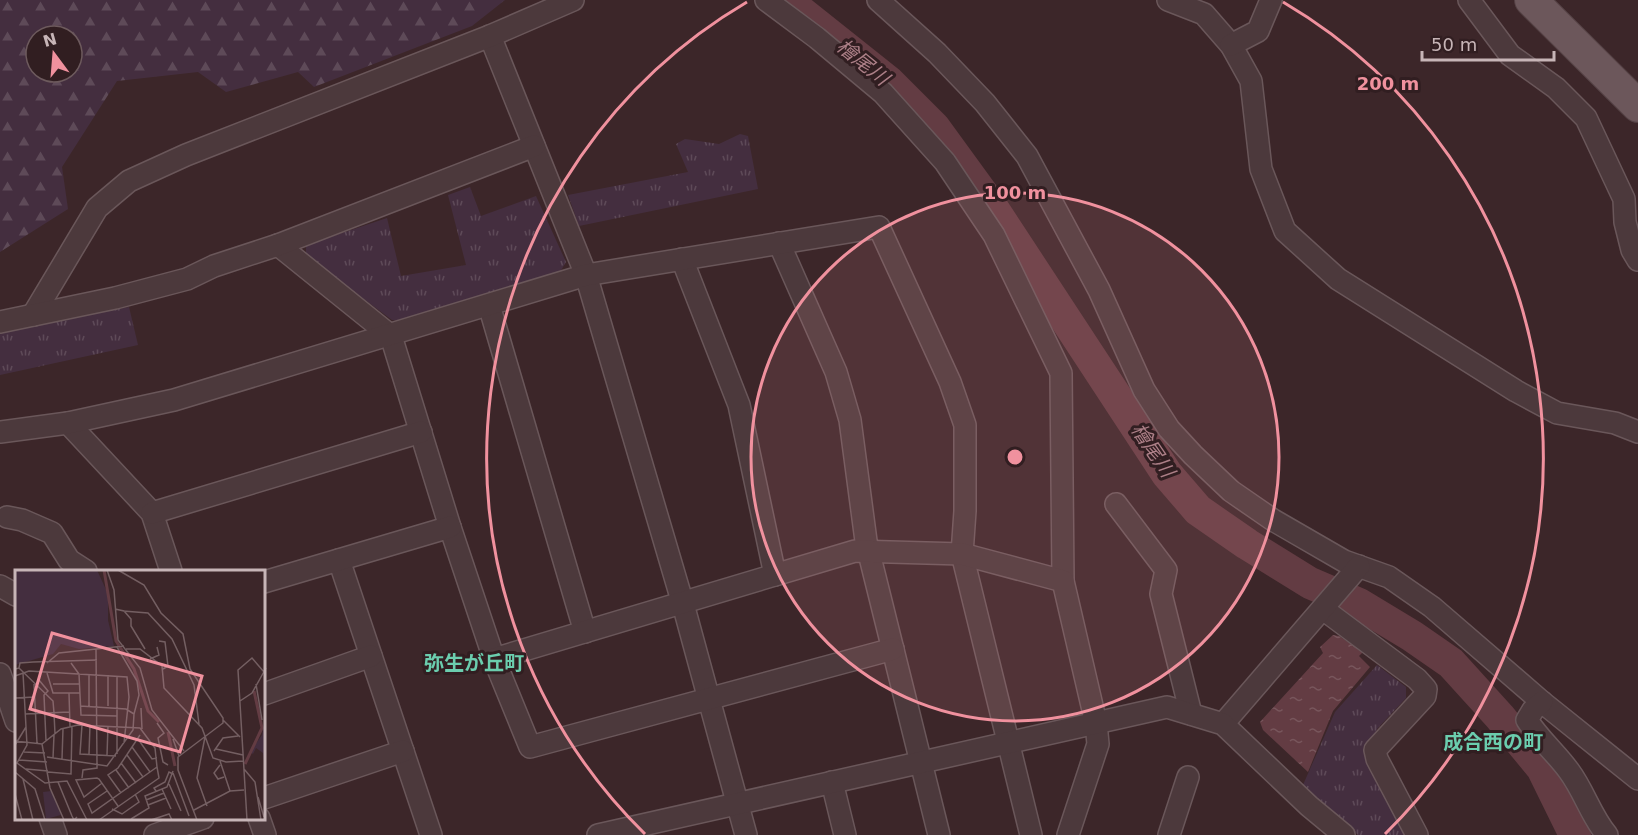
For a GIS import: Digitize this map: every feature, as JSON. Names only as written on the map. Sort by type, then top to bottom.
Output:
[{"type":"main road","points":[[1531,0],[1638,106]]},
{"type":"street","points":[[33,315],[98,208],[129,181],[186,154],[490,36],[573,0]]},
{"type":"street","points":[[766,0],[817,38],[883,93],[945,162],[994,235],[1061,373],[1063,581],[1096,723],[1098,744],[1068,835]]},
{"type":"street","points":[[878,0],[945,61],[985,103],[1027,156],[1099,290],[1144,390],[1169,429],[1193,455],[1239,497],[1273,520],[1344,561],[1355,570],[1389,577],[1432,607],[1542,702],[1638,779]]},
{"type":"street","points":[[1168,0],[1204,14],[1231,45],[1251,81],[1262,169],[1285,231],[1338,279],[1516,391],[1557,413],[1615,423],[1638,432]]},
{"type":"street","points":[[1231,45],[1258,31],[1271,0]]},
{"type":"street","points":[[1469,0],[1510,55],[1556,88],[1586,118],[1624,199],[1624,222],[1632,250],[1638,260]]},
{"type":"street","points":[[490,36],[586,275],[683,604],[746,835]]},
{"type":"street","points":[[0,322],[115,298],[187,279],[214,266],[278,245],[534,146]]},
{"type":"street","points":[[0,432],[68,423],[174,400],[392,336],[586,275],[879,227],[950,382],[965,425],[965,512],[962,554],[1031,835]]},
{"type":"street","points":[[780,243],[836,372],[850,420],[866,541],[939,835]]},
{"type":"street","points":[[278,245],[392,336],[450,527],[494,659],[530,747],[893,649]]},
{"type":"street","points":[[682,259],[739,405],[775,575]]},
{"type":"street","points":[[489,305],[585,632]]},
{"type":"street","points":[[68,423],[152,513],[171,570]]},
{"type":"street","points":[[152,513],[421,432]]},
{"type":"street","points":[[1116,504],[1166,570],[1161,594],[1191,714]]},
{"type":"street","points":[[18,514],[51,533],[69,560],[84,570]]},
{"type":"street","points":[[266,581],[450,527]]},
{"type":"street","points":[[494,659],[855,551],[962,554],[1063,581]]},
{"type":"street","points":[[339,560],[431,835]]},
{"type":"street","points":[[1223,724],[1355,570]]},
{"type":"street","points":[[0,586],[15,594]]},
{"type":"street","points":[[1324,608],[1417,679],[1426,689],[1425,696],[1375,750],[1377,759],[1417,835]]},
{"type":"street","points":[[266,693],[371,656]]},
{"type":"street","points":[[0,674],[4,701],[15,719]]},
{"type":"street","points":[[1542,702],[1527,720],[1533,730],[1570,771],[1599,825],[1607,835]]},
{"type":"street","points":[[598,835],[651,829],[739,803],[1167,707],[1223,724],[1344,835]]},
{"type":"street","points":[[266,797],[403,751]]},
{"type":"street","points":[[1176,832],[1188,777]]},
{"type":"street","points":[[832,782],[845,835]]},
{"type":"street","points":[[50,820],[56,835]]},
{"type":"street","points":[[156,831],[199,820]]},
{"type":"street","points":[[259,820],[264,835]]},
{"type":"green space","points":[[0,0],[505,0],[472,26],[314,87],[298,72],[226,92],[198,72],[117,81],[62,167],[68,209],[0,252]]},
{"type":"green space","points":[[740,134],[748,136],[758,189],[579,226],[568,195],[688,172],[676,144],[685,139],[719,144]]},
{"type":"green space","points":[[470,187],[481,216],[536,196],[566,262],[560,272],[401,321],[392,320],[306,256],[306,245],[387,218],[401,276],[466,265],[448,195]]},
{"type":"green space","points":[[129,307],[138,345],[0,375],[0,332]]},
{"type":"green space","points":[[1377,665],[1406,687],[1406,698],[1377,729],[1369,751],[1410,835],[1358,835],[1303,785],[1335,712]]},
{"type":"water","points":[[1333,635],[1339,636],[1363,652],[1359,656],[1370,667],[1333,711],[1308,772],[1263,730],[1260,722],[1323,653],[1320,647]]},
{"type":"waterway","name":"檜尾川","points":[[786,0],[889,82],[934,127],[990,204],[1167,474],[1198,510],[1310,583],[1359,604],[1451,663],[1542,768],[1575,835]]},
{"type":"district","name":"弥生が丘町","points":[[474,663]]},
{"type":"district","name":"成合西の町","points":[[1493,742]]}]
